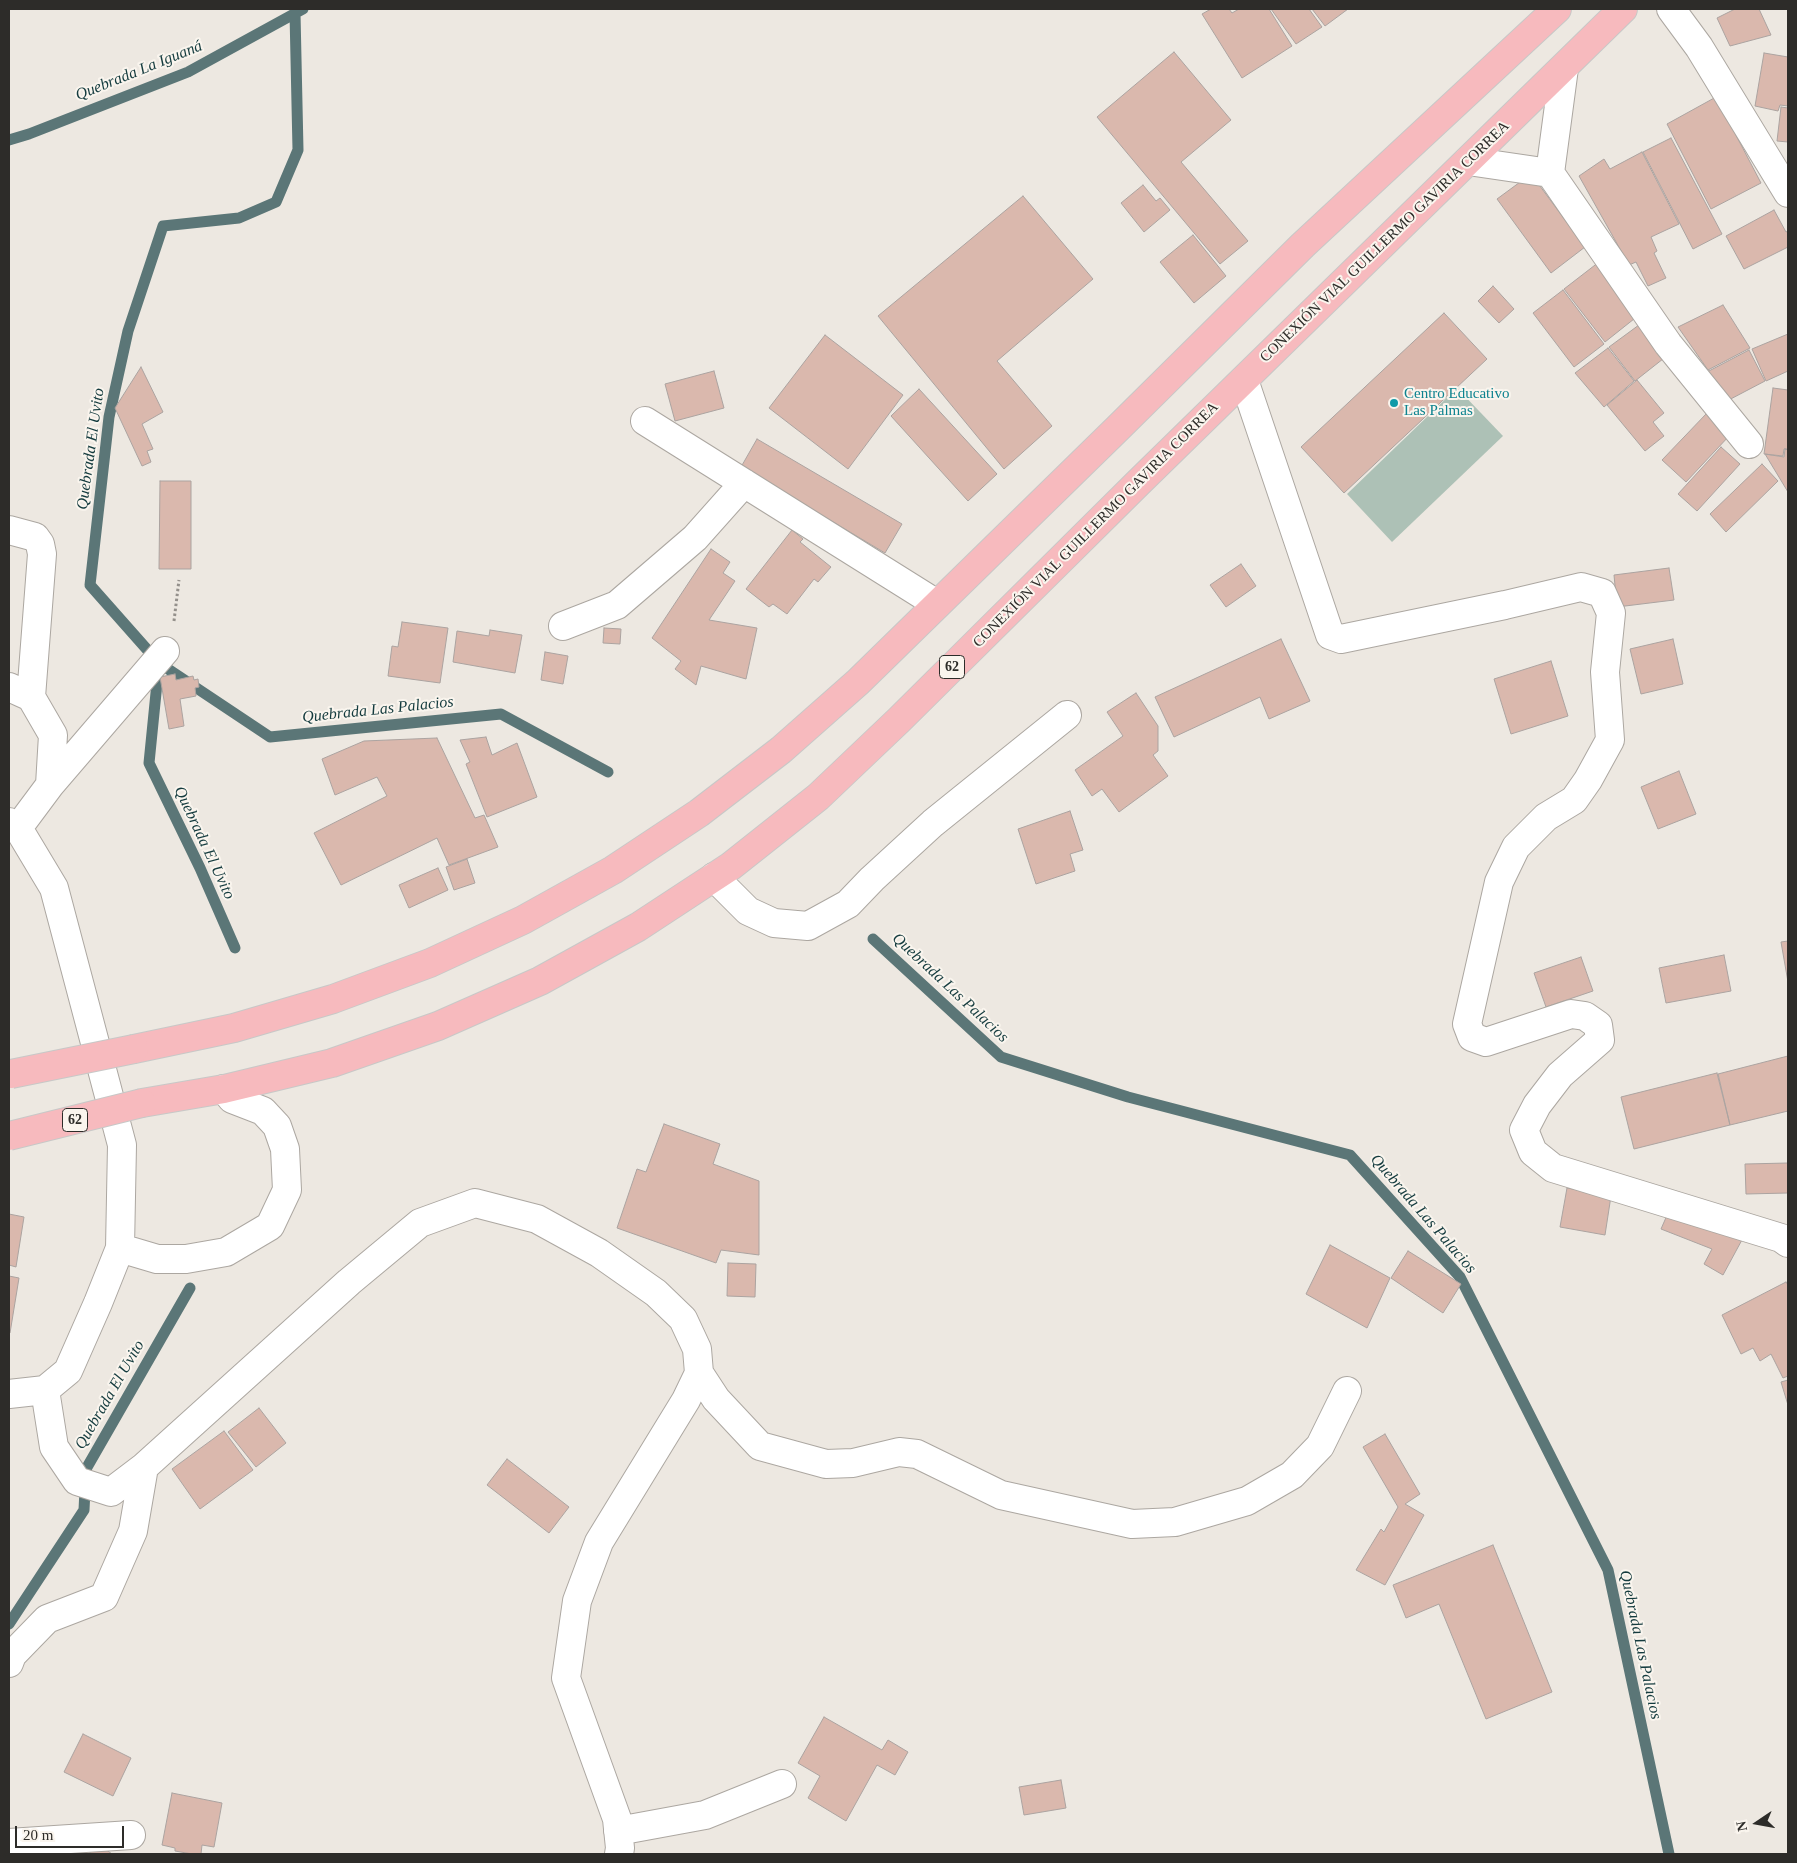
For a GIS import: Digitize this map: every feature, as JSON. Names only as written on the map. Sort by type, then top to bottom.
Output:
[{"type":"highway","points":[[10,1074],[234,1028],[333,999],[430,963],[524,920],[613,870],[699,813],[781,750],[858,682],[1303,245],[1557,9]]},
{"type":"highway","name":"CONEXIÓN VIAL GUILLERMO GAVIRIA CORREA","points":[[9,1136],[142,1103],[224,1089],[332,1063],[438,1026],[540,981],[638,927],[714,877],[818,797],[899,720],[1623,9]]},
{"type":"street","points":[[1672,9],[1700,47],[1788,193]]},
{"type":"street","points":[[1564,68],[1550,173],[1668,344],[1749,444]]},
{"type":"street","points":[[1468,161],[1550,173]]},
{"type":"street","points":[[1244,380],[1330,635],[1341,639],[1581,587],[1602,593],[1611,613],[1604,672],[1610,740],[1588,780],[1574,800],[1546,817],[1516,847],[1499,882],[1467,1024],[1472,1037],[1486,1042],[1571,1014],[1585,1016],[1598,1025],[1600,1040],[1560,1075],[1537,1105],[1524,1130],[1533,1152],[1553,1168],[1781,1238],[1788,1243]]},
{"type":"street","points":[[645,421],[937,604]]},
{"type":"street","points":[[563,626],[617,604],[695,538],[744,483]]},
{"type":"street","points":[[9,530],[35,537],[40,544],[42,554],[20,692],[53,735],[50,785]]},
{"type":"street","points":[[9,1394],[45,1390],[68,1371],[120,1248],[122,1146],[54,888],[13,825],[50,785],[165,651]]},
{"type":"street","points":[[714,877],[748,911],[774,923],[808,926],[848,904],[872,879],[933,823],[1067,715]]},
{"type":"street","points":[[120,1248],[157,1260],[186,1260],[226,1252],[270,1226],[286,1190],[284,1148],[276,1126],[263,1111],[232,1099],[224,1089]]},
{"type":"street","points":[[45,1390],[54,1447],[85,1483],[111,1492],[144,1467],[348,1282],[420,1222],[475,1203],[537,1219],[599,1253],[656,1293],[683,1319],[697,1349],[699,1373],[716,1399],[760,1446],[826,1464],[853,1463],[899,1452],[917,1454],[1000,1495],[1132,1524],[1175,1522],[1247,1501],[1292,1475],[1320,1446],[1347,1391]]},
{"type":"street","points":[[699,1373],[686,1400],[599,1542],[577,1601],[566,1678],[617,1819],[618,1843],[705,1815],[782,1784]]},
{"type":"street","points":[[9,1663],[12,1655],[46,1619],[104,1596],[133,1531],[144,1467]]},
{"type":"street","points":[[9,1843],[131,1836]]},
{"type":"path","points":[[165,651],[174,624],[179,580]]},
{"type":"green space","points":[[1457,388],[1503,436],[1392,542],[1347,494]]},
{"type":"building","points":[[1211,9],[1229,9],[1232,13],[1239,9],[1269,9],[1292,46],[1242,78],[1202,14]]},
{"type":"building","points":[[1271,9],[1309,9],[1322,27],[1296,44]]},
{"type":"building","points":[[1312,9],[1348,9],[1325,26]]},
{"type":"building","points":[[1735,9],[1759,9],[1771,35],[1730,46],[1717,18]]},
{"type":"building","points":[[1174,52],[1231,120],[1181,162],[1248,241],[1220,264],[1097,117]]},
{"type":"building","points":[[1764,53],[1788,57],[1788,106],[1780,105],[1778,111],[1755,106]]},
{"type":"building","points":[[1716,97],[1761,183],[1711,209],[1667,124]]},
{"type":"building","points":[[1781,107],[1788,108],[1788,142],[1777,141]]},
{"type":"building","points":[[1671,138],[1722,234],[1693,249],[1643,152]]},
{"type":"building","points":[[1642,152],[1679,224],[1651,237],[1657,251],[1654,253],[1666,278],[1648,286],[1636,262],[1629,265],[1579,176],[1604,159],[1610,169]]},
{"type":"building","points":[[1531,174],[1585,247],[1551,273],[1497,199]]},
{"type":"building","points":[[1143,185],[1156,201],[1160,198],[1170,210],[1144,232],[1121,203]]},
{"type":"building","points":[[1023,196],[1093,279],[997,361],[1052,426],[1004,469],[878,316]]},
{"type":"building","points":[[1774,210],[1786,232],[1788,231],[1788,247],[1744,269],[1726,236]]},
{"type":"building","points":[[1193,235],[1226,276],[1194,303],[1160,262]]},
{"type":"building","points":[[1599,262],[1639,315],[1605,342],[1564,289]]},
{"type":"building","points":[[1493,286],[1514,309],[1499,323],[1478,301]]},
{"type":"building","points":[[1563,290],[1604,344],[1574,367],[1533,313]]},
{"type":"building","points":[[1723,305],[1750,348],[1708,370],[1678,327]]},
{"type":"building","name":"Centro Educativo Las Palmas","points":[[1444,313],[1487,359],[1344,493],[1301,447]]},
{"type":"building","points":[[1643,322],[1668,355],[1635,381],[1609,347]]},
{"type":"building","points":[[1788,334],[1788,371],[1766,381],[1752,349]]},
{"type":"building","points":[[825,335],[903,395],[848,469],[769,408]]},
{"type":"building","points":[[1608,348],[1634,381],[1604,407],[1575,373]]},
{"type":"building","points":[[1749,350],[1765,381],[1723,403],[1707,372]]},
{"type":"building","points":[[141,367],[163,412],[142,424],[153,449],[147,451],[151,462],[142,466],[115,408]]},
{"type":"building","points":[[714,371],[724,408],[675,421],[665,384]]},
{"type":"building","points":[[1637,380],[1664,413],[1653,422],[1664,436],[1645,451],[1607,405]]},
{"type":"building","points":[[1773,388],[1788,390],[1788,449],[1784,449],[1783,456],[1764,454]]},
{"type":"building","points":[[919,389],[997,474],[968,501],[891,416]]},
{"type":"building","points":[[1707,413],[1730,435],[1686,482],[1662,460]]},
{"type":"building","points":[[757,439],[902,524],[885,553],[741,467]]},
{"type":"building","points":[[1721,447],[1740,464],[1697,511],[1678,494]]},
{"type":"building","points":[[1785,449],[1788,450],[1788,492],[1765,454],[1784,457]]},
{"type":"building","points":[[1762,464],[1778,481],[1726,532],[1710,514]]},
{"type":"building","points":[[160,481],[191,481],[191,569],[159,569]]},
{"type":"building","points":[[792,530],[803,539],[800,542],[831,567],[818,582],[814,579],[787,614],[773,604],[769,607],[746,589]]},
{"type":"building","points":[[711,549],[730,562],[723,573],[735,581],[709,620],[757,628],[746,679],[701,666],[696,685],[675,669],[681,661],[652,638]]},
{"type":"building","points":[[1241,564],[1256,586],[1226,607],[1210,585]]},
{"type":"building","points":[[1669,568],[1674,600],[1617,607],[1614,575]]},
{"type":"building","points":[[402,622],[448,628],[440,683],[388,676],[392,646],[398,647]]},
{"type":"building","points":[[604,628],[621,629],[620,644],[603,643]]},
{"type":"building","points":[[490,630],[522,635],[515,673],[453,662],[457,631],[489,636]]},
{"type":"building","points":[[1281,639],[1310,701],[1269,719],[1260,697],[1174,737],[1155,697]]},
{"type":"building","points":[[1673,639],[1683,684],[1641,694],[1630,649]]},
{"type":"building","points":[[545,652],[568,656],[563,684],[541,680]]},
{"type":"building","points":[[1551,661],[1568,716],[1511,734],[1494,679]]},
{"type":"building","points":[[175,674],[176,680],[193,676],[194,680],[198,679],[199,687],[195,688],[196,696],[180,699],[184,726],[169,729],[160,677]]},
{"type":"building","points":[[1136,693],[1158,726],[1158,751],[1153,755],[1168,776],[1119,812],[1102,789],[1092,796],[1075,770],[1123,736],[1107,712]]},
{"type":"building","points":[[486,737],[492,755],[517,743],[537,797],[487,817],[466,764],[470,762],[460,740]]},
{"type":"building","points":[[437,738],[475,818],[484,815],[498,847],[449,865],[437,838],[341,885],[314,833],[387,796],[377,777],[335,795],[322,759],[364,741]]},
{"type":"building","points":[[1679,771],[1696,814],[1658,829],[1641,787]]},
{"type":"building","points":[[1070,811],[1083,850],[1070,854],[1075,871],[1036,884],[1018,829]]},
{"type":"building","points":[[467,859],[475,883],[454,890],[446,867]]},
{"type":"building","points":[[438,868],[448,890],[409,908],[399,885]]},
{"type":"building","points":[[1788,941],[1788,982],[1781,942]]},
{"type":"building","points":[[1724,955],[1731,991],[1666,1003],[1659,968]]},
{"type":"building","points":[[1581,957],[1593,991],[1546,1007],[1534,973]]},
{"type":"building","points":[[1788,1056],[1788,1111],[1730,1125],[1718,1074]]},
{"type":"building","points":[[1717,1073],[1730,1125],[1634,1149],[1621,1097]]},
{"type":"building","points":[[664,1124],[720,1144],[713,1164],[759,1181],[759,1255],[721,1250],[716,1263],[617,1228],[637,1169],[646,1172]]},
{"type":"building","points":[[1788,1163],[1788,1193],[1746,1194],[1745,1164]]},
{"type":"building","points":[[1567,1188],[1611,1196],[1605,1235],[1560,1227]]},
{"type":"building","points":[[1668,1213],[1743,1238],[1723,1275],[1704,1264],[1712,1249],[1661,1229]]},
{"type":"building","points":[[9,1214],[24,1217],[16,1267],[9,1265]]},
{"type":"building","points":[[1330,1245],[1390,1278],[1367,1328],[1306,1294]]},
{"type":"building","points":[[1408,1251],[1461,1284],[1443,1313],[1391,1278]]},
{"type":"building","points":[[728,1263],[756,1264],[755,1297],[727,1296]]},
{"type":"building","points":[[9,1276],[19,1278],[10,1333],[9,1332]]},
{"type":"building","points":[[1786,1282],[1788,1285],[1788,1376],[1783,1378],[1771,1354],[1760,1361],[1753,1348],[1741,1354],[1722,1315]]},
{"type":"building","points":[[1788,1380],[1788,1405],[1781,1382]]},
{"type":"building","points":[[259,1408],[286,1443],[256,1467],[228,1432]]},
{"type":"building","points":[[224,1431],[253,1470],[200,1509],[172,1469]]},
{"type":"building","points":[[1385,1434],[1420,1494],[1405,1504],[1424,1515],[1385,1585],[1356,1570],[1381,1529],[1384,1532],[1398,1507],[1363,1447]]},
{"type":"building","points":[[507,1459],[569,1507],[549,1533],[487,1485]]},
{"type":"building","points":[[1493,1545],[1552,1692],[1486,1719],[1439,1604],[1406,1618],[1393,1585]]},
{"type":"building","points":[[824,1717],[882,1750],[888,1740],[908,1752],[895,1775],[877,1765],[846,1821],[808,1798],[820,1776],[798,1763]]},
{"type":"building","points":[[83,1734],[131,1758],[113,1796],[64,1772]]},
{"type":"building","points":[[1061,1780],[1066,1808],[1024,1815],[1019,1787]]},
{"type":"building","points":[[172,1793],[222,1803],[214,1847],[202,1845],[201,1854],[192,1854],[175,1851],[175,1848],[162,1845]]},
{"type":"building","points":[[97,1843],[112,1854],[89,1854]]},
{"type":"waterway","name":"Quebrada La Iguaná","points":[[9,140],[188,72],[303,9]]},
{"type":"waterway","name":"Quebrada El Uvito","points":[[235,948],[200,868],[149,763],[159,663],[90,585],[109,417],[128,331],[163,226],[239,218],[276,202],[298,150],[295,13]]},
{"type":"waterway","name":"Quebrada Las Palacios","points":[[159,663],[270,737],[501,714],[608,772]]},
{"type":"waterway","name":"Quebrada Las Palacios","points":[[873,939],[1001,1057],[1128,1097],[1350,1155],[1460,1277],[1608,1570],[1669,1854]]},
{"type":"waterway","name":"Quebrada El Uvito","points":[[9,1624],[84,1510],[86,1469],[190,1288]]},
{"type":"place","name":"Centro Educativo Las Palmas","points":[[1394,403]]}]
